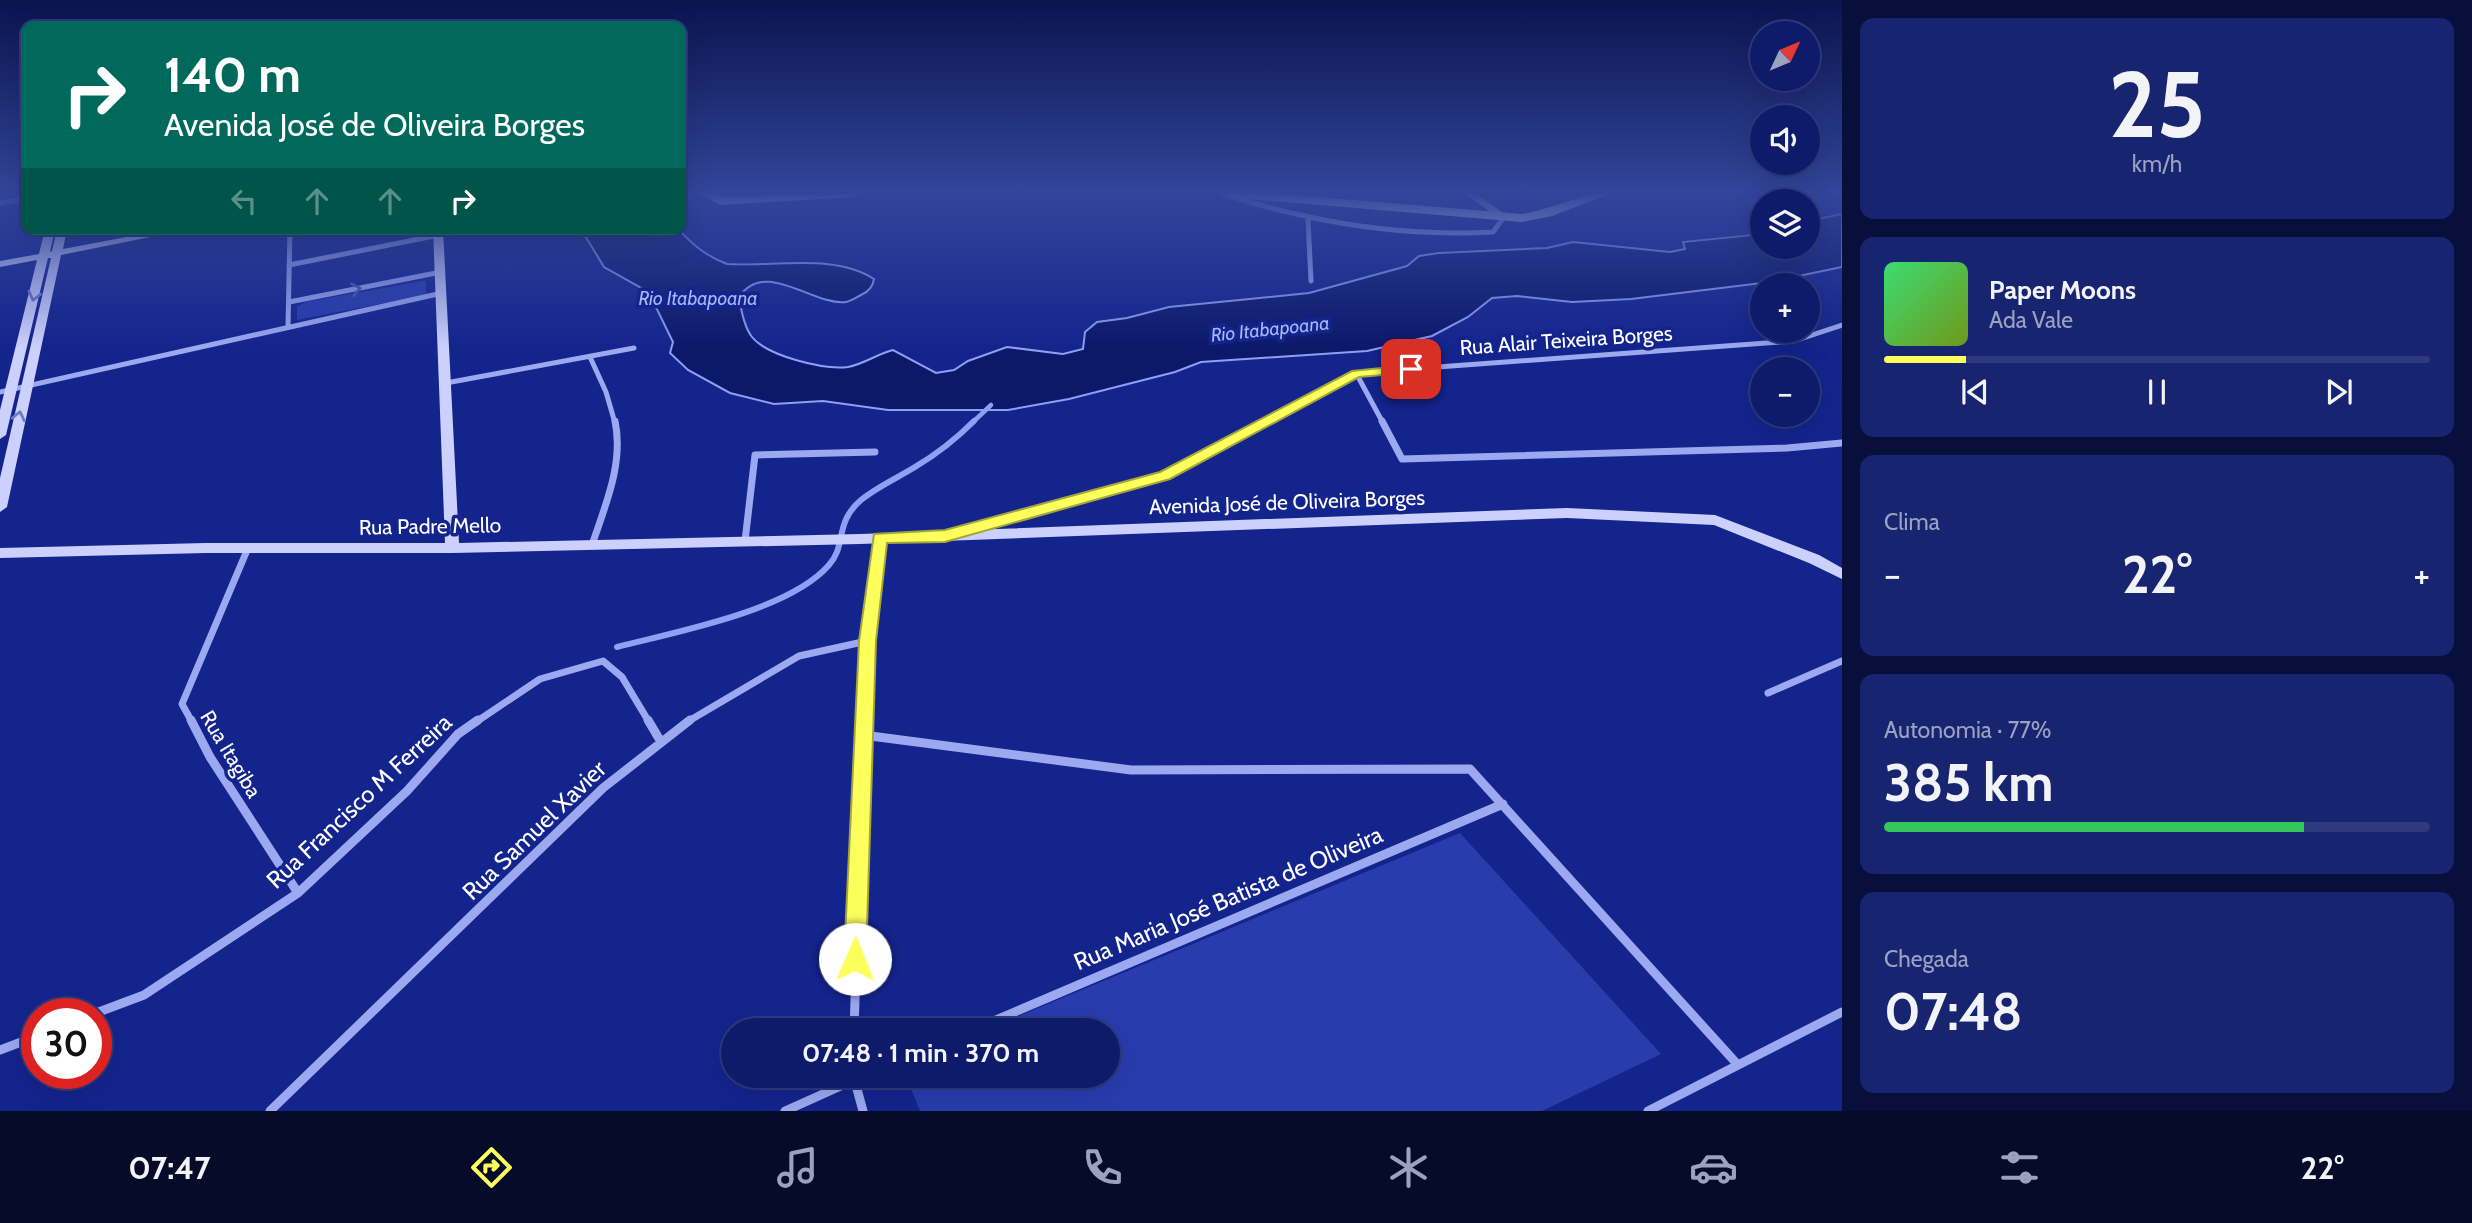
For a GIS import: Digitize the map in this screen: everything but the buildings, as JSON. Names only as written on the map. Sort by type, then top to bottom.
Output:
[{"type":"main road","points":[[0,435],[5,391],[46,245]]},
{"type":"main road","points":[[0,507],[25,386],[59,245]]},
{"type":"main road","points":[[0,264],[104,245]]},
{"type":"main road","points":[[440,245],[452,548]]},
{"type":"main road","name":"Avenida José de Oliveira Borges","points":[[860,539],[1567,513],[1715,520],[1842,573]]},
{"type":"main road","name":"Rua Padre Mello","points":[[0,553],[248,548],[452,548],[860,539]]},
{"type":"street","points":[[288,327],[290,245]]},
{"type":"street","points":[[289,265],[381,245]]},
{"type":"street","points":[[1309,245],[1311,281]]},
{"type":"street","points":[[289,302],[441,272]]},
{"type":"street","points":[[5,391],[442,293]]},
{"type":"street","name":"Rua Alair Teixeira Borges","points":[[945,536],[1165,475],[1356,373],[1794,341],[1842,325]]},
{"type":"street","points":[[446,383],[634,348]]},
{"type":"street","points":[[590,357],[604,386],[611,410],[618,454],[592,545]]},
{"type":"street","points":[[1356,373],[1402,459],[1787,448],[1842,443]]},
{"type":"street","points":[[745,541],[755,454],[875,452]]},
{"type":"street","points":[[854,1018],[856,888],[867,641],[880,538]]},
{"type":"street","name":"Rua Itagiba","points":[[248,548],[182,704],[210,757],[298,893]]},
{"type":"street","name":"Rua Samuel Xavier","points":[[270,1111],[603,788],[662,741],[699,713],[799,656],[867,641]]},
{"type":"street","name":"Rua Francisco M Ferreira","points":[[112,1007],[144,995],[298,893],[407,791],[458,734],[540,679],[603,661],[622,677],[662,741]]},
{"type":"street","points":[[1769,693],[1842,661]]},
{"type":"street","points":[[863,735],[1131,769],[1471,769],[1738,1065]]},
{"type":"street","name":"Rua Maria José Batista de Oliveira","points":[[1001,1018],[1503,804]]},
{"type":"street","points":[[1648,1111],[1842,1012]]},
{"type":"street","points":[[0,1050],[21,1042]]},
{"type":"street","points":[[785,1111],[835,1088]]},
{"type":"street","points":[[859,1088],[863,1111]]},
{"type":"shaded area","points":[[426,281],[426,295],[297,320],[297,307],[305,302]]},
{"type":"shaded area","points":[[1460,833],[1661,1054],[1542,1111],[920,1111],[911,1088],[1120,1088],[1120,1018],[1014,1018]]},
{"type":"water","name":"Rio Itabapoana","points":[[591,245],[694,245],[727,264],[822,264],[858,271],[874,279],[873,284],[866,292],[846,302],[819,297],[776,282],[762,282],[750,286],[739,297],[749,333],[759,344],[770,350],[811,364],[848,367],[893,350],[936,373],[954,370],[968,361],[1007,347],[1063,354],[1083,349],[1085,332],[1097,322],[1127,318],[1169,307],[1309,293],[1407,266],[1419,256],[1561,245],[1601,245],[1670,252],[1685,249],[1684,245],[1750,245],[1750,259],[1820,259],[1820,245],[1842,245],[1842,267],[1813,273],[1750,273],[1750,284],[1631,299],[1572,302],[1517,296],[1492,298],[1468,317],[1432,336],[1367,351],[1201,362],[1175,372],[1069,399],[1008,410],[888,410],[823,401],[774,404],[730,393],[688,370],[670,353],[673,342],[652,299],[643,289],[604,267]]},
{"type":"waterway","points":[[972,423],[991,405]]},
{"type":"waterway","points":[[617,647],[730,618],[787,595],[811,581],[834,557],[847,517],[861,500],[931,457],[974,421]]},
{"type":"route","points":[[855,959],[867,641],[880,538],[945,536],[1165,475],[1356,373],[1411,369]]}]
